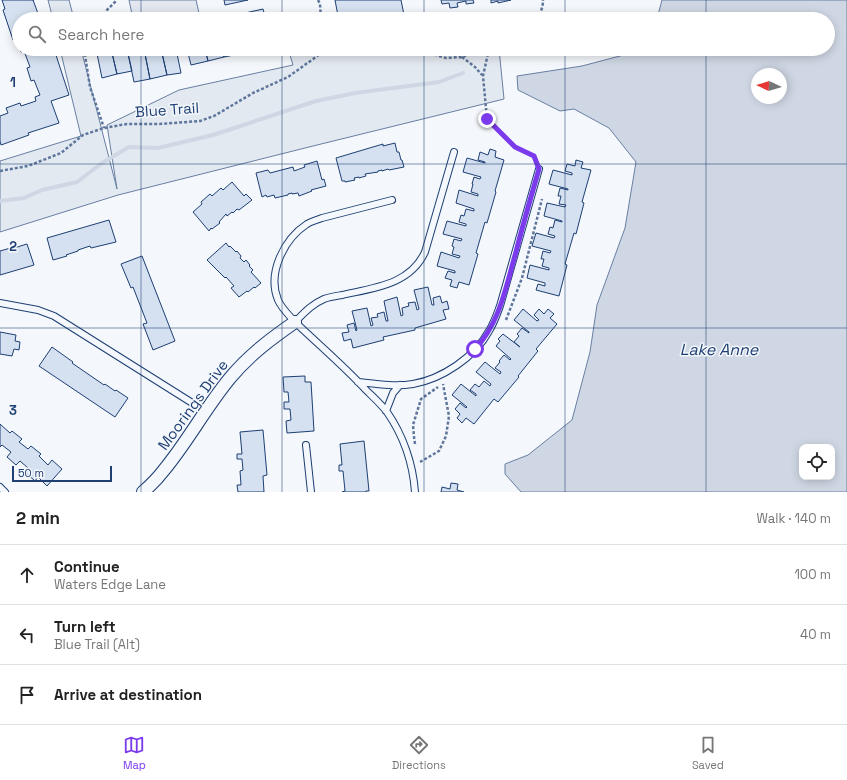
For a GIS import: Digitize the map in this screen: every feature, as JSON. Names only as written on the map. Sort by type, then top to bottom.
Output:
[{"type":"street","name":"Moorings Drive","points":[[143,492],[166,469],[230,377],[247,359],[295,322]]},
{"type":"lane","name":"Moorings Drive","points":[[295,322],[311,306],[323,299],[379,287],[406,276],[417,266],[424,256],[428,244],[454,152]]},
{"type":"lane","points":[[358,382],[400,385],[413,384],[431,379],[441,375],[463,360],[486,337],[496,317],[504,295],[539,169]]},
{"type":"lane","points":[[392,200],[356,208],[315,220],[303,227],[293,236],[280,258],[275,279],[276,294],[280,305],[295,322],[386,411],[397,429],[405,447],[412,469],[415,492]]},
{"type":"lane","points":[[0,303],[38,310],[54,316],[205,411]]},
{"type":"lane","points":[[386,411],[393,393],[400,385]]},
{"type":"lane","points":[[306,445],[311,492]]},
{"type":"lane","points":[[0,488],[5,492]]},
{"type":"path","points":[[106,12],[117,0]]},
{"type":"path","points":[[318,0],[321,12]]},
{"type":"path","points":[[541,12],[543,0]]},
{"type":"path","points":[[85,56],[90,87],[104,128]]},
{"type":"path","name":"Blue Trail","points":[[0,171],[28,166],[61,153],[83,135],[104,128],[127,124],[159,124],[200,121],[214,116],[253,92],[288,77],[317,56]]},
{"type":"path","points":[[439,56],[446,58],[462,57],[475,67],[483,76]]},
{"type":"path","points":[[487,56],[483,76],[487,119],[515,147],[534,156],[539,169]]},
{"type":"path","points":[[420,462],[439,452],[446,436],[449,416],[443,384]]},
{"type":"shaded area","points":[[48,0],[69,0],[72,12],[51,12]]},
{"type":"shaded area","points":[[129,0],[196,0],[199,12],[132,12]]},
{"type":"shaded area","points":[[62,56],[83,56],[117,189],[107,125],[179,90],[293,65],[290,56],[500,56],[504,99],[118,195],[0,232],[0,161],[81,136]]},
{"type":"water","name":"Lake Anne","points":[[662,0],[847,0],[847,492],[521,492],[505,474],[505,464],[528,455],[572,420],[590,352],[597,305],[625,228],[636,162],[609,128],[574,109],[560,111],[518,90],[517,76],[582,66],[620,56],[835,56],[835,12],[659,12]]},
{"type":"building","points":[[2,0],[33,0],[37,12],[12,12],[12,37],[3,10],[5,9]]},
{"type":"building","points":[[224,0],[248,0],[225,5]]},
{"type":"building","points":[[335,0],[401,0],[403,12],[337,12]]},
{"type":"building","points":[[441,0],[473,0],[474,3],[466,4],[466,1],[457,3],[458,7],[450,8],[449,3],[442,4]]},
{"type":"building","points":[[491,0],[511,0],[491,3]]},
{"type":"building","points":[[263,9],[264,12],[250,12]]},
{"type":"building","points":[[26,56],[56,56],[69,95],[51,101],[59,123],[28,133],[29,135],[1,145],[0,116],[8,113],[6,108],[20,103],[21,106],[36,101],[35,97],[40,95],[34,80],[31,81],[27,68],[30,67]]},
{"type":"building","points":[[97,56],[113,56],[117,74],[102,78]]},
{"type":"building","points":[[113,56],[129,56],[132,71],[117,74]]},
{"type":"building","points":[[128,56],[145,56],[150,79],[134,82]]},
{"type":"building","points":[[145,56],[163,56],[167,75],[150,79]]},
{"type":"building","points":[[163,56],[177,56],[181,73],[167,75]]},
{"type":"building","points":[[189,56],[207,56],[208,61],[191,65]]},
{"type":"building","points":[[207,56],[224,56],[224,57],[208,61]]},
{"type":"building","points":[[395,143],[397,152],[399,152],[404,167],[382,170],[365,174],[366,176],[359,178],[354,178],[355,180],[345,182],[342,181],[336,158],[383,144],[383,146]]},
{"type":"building","points":[[490,149],[496,151],[495,157],[504,160],[487,223],[485,222],[476,253],[478,254],[469,285],[459,282],[457,288],[450,286],[452,280],[445,278],[448,271],[455,273],[455,271],[437,266],[441,252],[459,258],[460,256],[452,254],[454,247],[452,246],[454,239],[461,241],[462,239],[443,234],[447,221],[466,226],[466,224],[459,222],[461,215],[464,216],[466,209],[474,211],[474,209],[456,203],[459,190],[478,196],[478,194],[471,192],[472,184],[474,177],[480,179],[481,177],[463,172],[467,158],[485,163],[478,160],[480,152],[488,155]]},
{"type":"building","points":[[576,160],[583,162],[581,168],[591,170],[582,202],[584,203],[576,234],[574,233],[565,264],[567,265],[559,296],[536,290],[538,284],[545,286],[545,283],[527,278],[530,265],[549,270],[549,268],[542,266],[544,259],[541,259],[543,251],[550,253],[551,251],[532,246],[536,233],[554,238],[555,236],[548,234],[550,227],[553,228],[555,220],[562,222],[544,216],[547,203],[565,207],[566,205],[559,204],[561,196],[558,196],[560,188],[568,189],[549,184],[553,170],[572,175],[572,173],[565,171],[567,164],[575,166]]},
{"type":"building","points":[[317,161],[322,180],[324,179],[326,186],[311,190],[312,191],[299,196],[298,193],[292,193],[275,198],[274,195],[267,197],[266,195],[262,197],[256,173],[268,170],[270,173],[293,167],[294,171],[305,167],[304,165]]},
{"type":"building","points":[[232,182],[244,196],[246,194],[252,200],[239,210],[237,209],[227,216],[226,214],[219,222],[220,223],[212,229],[211,228],[209,231],[193,212],[210,194],[212,196],[221,188],[223,190]]},
{"type":"building","points":[[109,220],[116,242],[91,248],[90,246],[66,255],[67,256],[53,260],[47,238]]},
{"type":"building","points":[[226,243],[229,247],[230,246],[236,252],[237,251],[241,256],[240,258],[244,262],[246,260],[253,270],[251,272],[261,283],[239,297],[231,288],[234,286],[207,260]]},
{"type":"building","points":[[27,244],[34,265],[0,275],[0,251]]},
{"type":"building","points":[[142,256],[175,341],[153,350],[143,324],[147,323],[133,287],[131,288],[121,264]]},
{"type":"building","points":[[428,287],[432,305],[434,305],[433,298],[440,296],[442,303],[447,301],[449,309],[443,310],[446,319],[415,328],[415,330],[383,337],[384,340],[353,348],[351,339],[344,341],[342,333],[349,332],[347,325],[354,323],[356,331],[357,330],[352,311],[367,308],[371,326],[373,325],[371,318],[378,317],[377,314],[384,312],[386,321],[388,321],[384,301],[397,297],[401,316],[403,315],[402,308],[409,306],[408,303],[415,302],[417,310],[419,309],[414,290]]},
{"type":"building","points":[[523,309],[537,321],[539,320],[534,315],[539,309],[544,314],[548,309],[554,314],[550,318],[557,324],[536,349],[538,351],[518,376],[519,377],[498,402],[494,399],[474,424],[466,418],[462,423],[457,418],[460,414],[455,409],[460,403],[466,408],[467,407],[452,395],[461,384],[476,396],[476,394],[470,390],[475,384],[479,387],[484,381],[490,386],[491,384],[476,372],[485,362],[500,374],[501,372],[495,368],[500,362],[499,361],[504,355],[510,360],[511,359],[496,346],[500,341],[498,339],[503,334],[520,347],[514,342],[519,336],[517,334],[522,328],[529,333],[514,320]]},
{"type":"building","points":[[0,332],[16,335],[15,341],[20,342],[19,350],[14,349],[12,356],[0,354]]},
{"type":"building","points":[[52,347],[104,385],[105,384],[128,398],[115,417],[39,366]]},
{"type":"building","points":[[305,376],[305,382],[311,382],[314,431],[287,433],[286,421],[291,420],[290,409],[284,409],[284,402],[289,402],[288,392],[284,392],[283,377]]},
{"type":"building","points":[[0,424],[10,433],[12,431],[22,439],[19,442],[28,449],[31,446],[41,454],[39,456],[48,465],[52,460],[62,469],[47,486],[38,477],[35,481],[25,472],[28,468],[20,461],[16,465],[7,457],[11,452],[2,445],[0,447]]},
{"type":"building","points":[[263,430],[267,475],[263,476],[264,492],[238,492],[237,485],[241,485],[240,471],[243,470],[242,459],[237,459],[237,454],[242,454],[240,432]]},
{"type":"building","points":[[364,441],[369,491],[342,492],[345,491],[343,471],[339,471],[339,465],[342,465],[340,444]]},
{"type":"building","points":[[451,483],[458,484],[457,490],[464,492],[441,492],[442,487],[450,489]]},
{"type":"waterway","points":[[0,201],[24,198],[42,190],[77,182],[102,163],[129,147],[158,148],[213,135],[316,101],[355,93],[439,82],[463,73]]},
{"type":"route","points":[[475,349],[486,337],[493,324],[504,295],[539,169],[534,156],[515,147],[487,119]]}]
